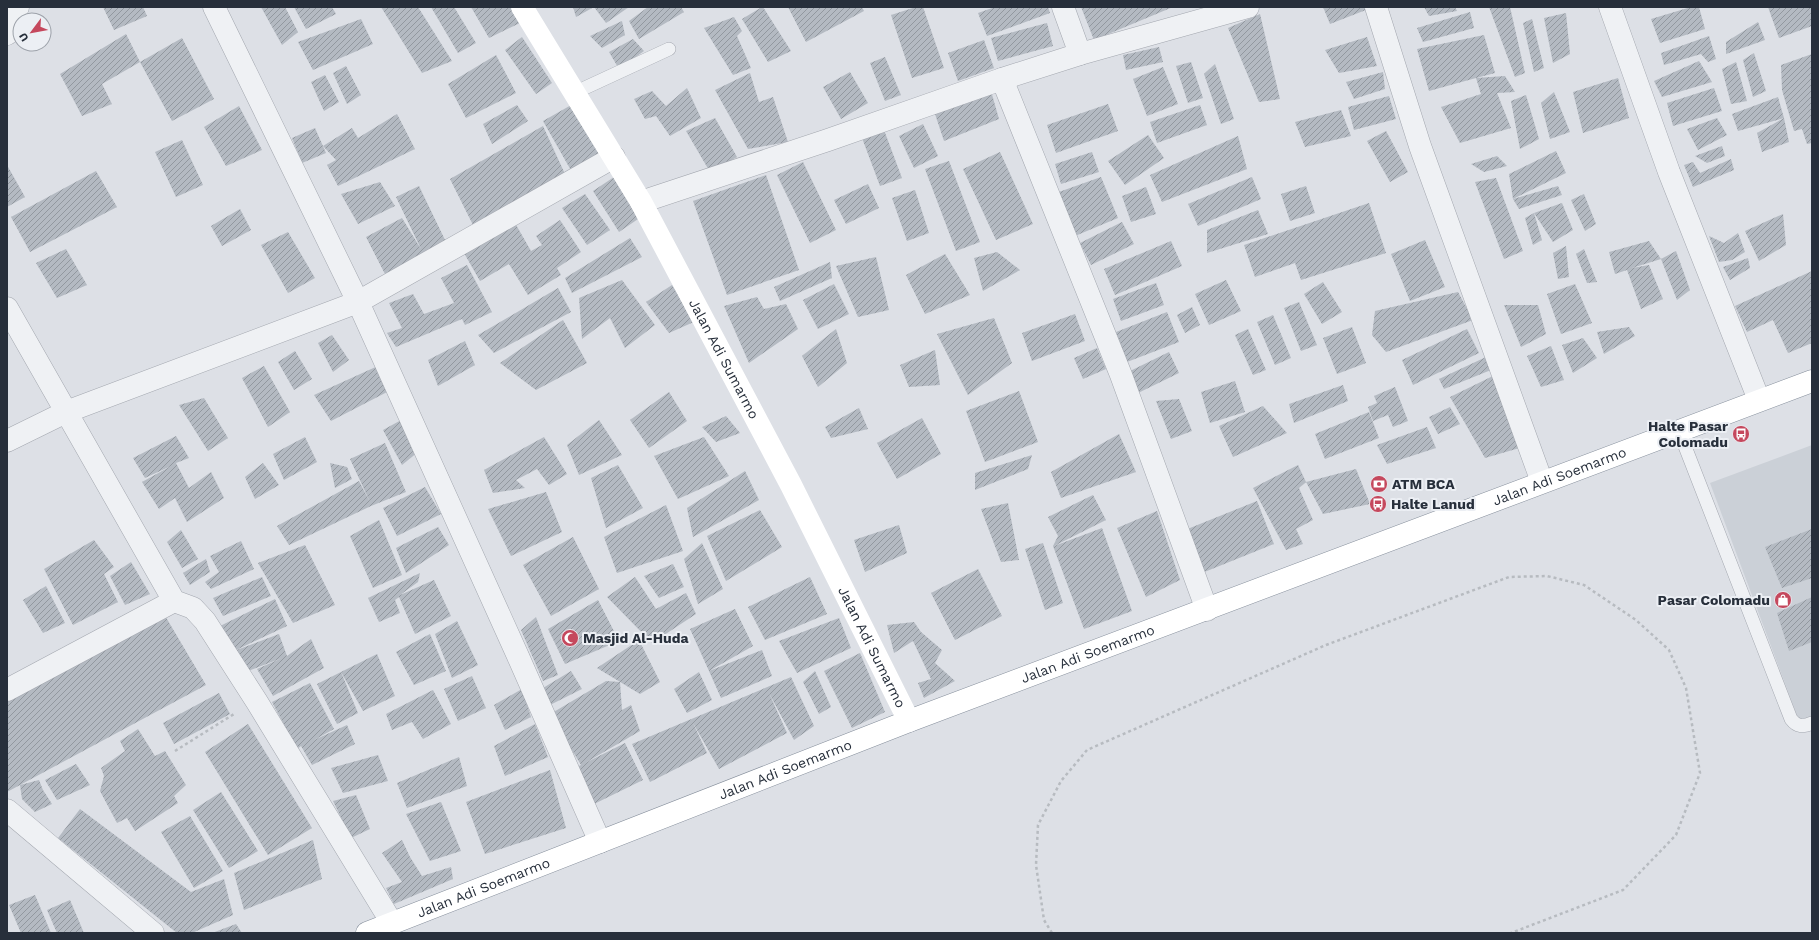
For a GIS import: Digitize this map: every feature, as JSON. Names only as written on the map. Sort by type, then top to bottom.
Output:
[{"type":"main road","name":"Jalan Adi Sumarmo","points":[[522,7],[576,92],[641,202],[780,464],[909,721]]},
{"type":"main road","name":"Jalan Adi Soemarmo","points":[[367,933],[909,721],[1812,381]]},
{"type":"street","points":[[7,34],[18,7]]},
{"type":"street","points":[[214,7],[358,302],[600,842]]},
{"type":"street","points":[[1063,7],[1080,54]]},
{"type":"street","points":[[641,202],[1002,79],[1080,54],[1248,7]]},
{"type":"street","points":[[1376,7],[1420,146],[1542,482]]},
{"type":"street","points":[[1610,7],[1669,172],[1760,400]]},
{"type":"street","points":[[1002,79],[1121,375],[1207,610]]},
{"type":"street","points":[[7,441],[66,412],[358,302],[614,157]]},
{"type":"street","points":[[7,308],[174,601],[193,608],[205,621],[257,702],[392,923]]},
{"type":"street","points":[[7,690],[174,601]]},
{"type":"street","points":[[7,810],[153,933]]},
{"type":"lane","points":[[576,92],[669,50]]},
{"type":"lane","points":[[1679,431],[1791,718],[1795,724],[1801,726],[1812,723]]},
{"type":"path","points":[[1052,933],[1044,920],[1036,865],[1038,825],[1061,781],[1087,750],[1326,645],[1509,577],[1547,576],[1584,585],[1636,620],[1669,650],[1686,688],[1700,773],[1676,835],[1623,890],[1511,933]]},
{"type":"path","points":[[175,751],[257,702]]},
{"type":"shaded area","name":"Pasar Colomadu","points":[[1812,445],[1812,716],[1799,721],[1710,483]]},
{"type":"building","points":[[103,7],[143,7],[147,16],[114,30]]},
{"type":"building","points":[[261,7],[285,7],[298,32],[282,45]]},
{"type":"building","points":[[294,7],[332,7],[336,14],[306,29]]},
{"type":"building","points":[[381,7],[418,7],[452,61],[422,73]]},
{"type":"building","points":[[431,7],[454,7],[476,43],[458,53]]},
{"type":"building","points":[[471,7],[511,7],[520,23],[489,38]]},
{"type":"building","points":[[573,7],[594,7],[576,17]]},
{"type":"building","points":[[594,7],[629,7],[606,23]]},
{"type":"building","points":[[648,7],[681,7],[684,12],[639,39],[629,21]]},
{"type":"building","points":[[762,7],[791,51],[768,62],[742,19]]},
{"type":"building","points":[[788,7],[862,7],[864,11],[806,42]]},
{"type":"building","points":[[916,7],[923,7],[944,68],[912,78],[891,15]]},
{"type":"building","points":[[995,7],[1048,7],[1050,13],[987,36],[978,13]]},
{"type":"building","points":[[1081,7],[1173,7],[1094,40]]},
{"type":"building","points":[[1323,7],[1370,7],[1371,8],[1330,24]]},
{"type":"building","points":[[1424,7],[1455,7],[1457,11],[1429,16]]},
{"type":"building","points":[[1489,7],[1510,7],[1525,73],[1515,77]]},
{"type":"building","points":[[1691,7],[1699,7],[1705,29],[1660,43],[1651,19]]},
{"type":"building","points":[[1768,7],[1812,7],[1812,26],[1779,38]]},
{"type":"building","points":[[1470,12],[1474,28],[1423,42],[1417,28]]},
{"type":"building","points":[[1566,13],[1570,54],[1553,63],[1544,18]]},
{"type":"building","points":[[1260,14],[1280,99],[1259,102],[1228,28]]},
{"type":"building","points":[[734,17],[742,31],[737,36],[751,68],[733,75],[704,28]]},
{"type":"building","points":[[361,19],[373,44],[313,70],[298,42]]},
{"type":"building","points":[[1532,19],[1544,68],[1534,72],[1523,23]]},
{"type":"building","points":[[622,21],[625,35],[602,48],[590,36]]},
{"type":"building","points":[[1758,22],[1765,40],[1726,54],[1726,42]]},
{"type":"building","points":[[1047,23],[1053,46],[998,61],[991,38]]},
{"type":"building","points":[[126,34],[140,62],[102,84],[112,104],[82,116],[60,74]]},
{"type":"building","points":[[1484,35],[1495,73],[1429,91],[1417,49]]},
{"type":"building","points":[[1709,36],[1716,59],[1708,62],[1701,54],[1664,65],[1661,53]]},
{"type":"building","points":[[522,37],[552,83],[536,94],[505,50]]},
{"type":"building","points":[[1367,37],[1377,66],[1339,73],[1325,50]]},
{"type":"building","points":[[182,38],[214,99],[172,121],[140,62]]},
{"type":"building","points":[[633,39],[644,51],[619,69],[609,52]]},
{"type":"building","points":[[984,40],[994,68],[958,81],[948,53]]},
{"type":"building","points":[[1159,47],[1163,62],[1126,70],[1123,55]]},
{"type":"building","points":[[1754,53],[1766,91],[1753,97],[1743,60]]},
{"type":"building","points":[[1812,54],[1812,143],[1807,144],[1802,129],[1794,131],[1782,90],[1781,65]]},
{"type":"building","points":[[496,55],[516,93],[466,118],[448,84]]},
{"type":"building","points":[[885,57],[901,95],[885,101],[870,63]]},
{"type":"building","points":[[1699,61],[1712,82],[1662,97],[1654,81]]},
{"type":"building","points":[[1191,62],[1203,98],[1188,103],[1176,66]]},
{"type":"building","points":[[1736,62],[1747,101],[1731,104],[1722,69]]},
{"type":"building","points":[[1215,64],[1234,119],[1221,124],[1204,74]]},
{"type":"building","points":[[346,66],[361,95],[347,104],[333,73]]},
{"type":"building","points":[[1163,67],[1178,104],[1147,116],[1133,79]]},
{"type":"building","points":[[850,72],[868,103],[841,119],[823,87]]},
{"type":"building","points":[[1383,72],[1385,89],[1354,99],[1346,82]]},
{"type":"building","points":[[750,73],[759,102],[773,97],[788,142],[748,149],[715,90]]},
{"type":"building","points":[[325,75],[339,102],[324,111],[311,82]]},
{"type":"building","points":[[1505,76],[1515,92],[1497,93],[1511,128],[1460,143],[1441,107],[1481,94],[1476,78]]},
{"type":"building","points":[[1618,78],[1629,118],[1583,133],[1573,92]]},
{"type":"building","points":[[687,88],[701,118],[670,136],[656,116],[645,119],[634,99],[652,91],[666,106]]},
{"type":"building","points":[[1714,88],[1722,111],[1673,126],[1667,103]]},
{"type":"building","points":[[991,91],[999,119],[944,141],[935,114]]},
{"type":"building","points":[[1554,92],[1570,132],[1550,139],[1541,103]]},
{"type":"building","points":[[1526,95],[1539,139],[1520,149],[1511,101]]},
{"type":"building","points":[[1389,96],[1396,119],[1354,130],[1348,107]]},
{"type":"building","points":[[1778,97],[1784,118],[1738,131],[1732,114]]},
{"type":"building","points":[[573,104],[603,157],[573,174],[543,121]]},
{"type":"building","points":[[1108,104],[1118,131],[1056,153],[1047,125]]},
{"type":"building","points":[[517,105],[528,121],[492,144],[483,124]]},
{"type":"building","points":[[1200,105],[1207,125],[1157,143],[1150,122]]},
{"type":"building","points":[[239,106],[262,150],[226,166],[204,127]]},
{"type":"building","points":[[1341,110],[1351,136],[1305,147],[1295,122]]},
{"type":"building","points":[[397,114],[415,149],[338,186],[327,165],[336,160],[323,146],[352,128],[358,138]]},
{"type":"building","points":[[715,118],[737,157],[710,172],[686,131]]},
{"type":"building","points":[[1717,118],[1727,135],[1698,150],[1687,129]]},
{"type":"building","points":[[1784,118],[1789,142],[1762,152],[1757,133]]},
{"type":"building","points":[[923,124],[938,156],[914,168],[899,136]]},
{"type":"building","points":[[543,126],[565,174],[473,225],[450,179]]},
{"type":"building","points":[[315,128],[326,153],[302,163],[292,138]]},
{"type":"building","points":[[884,130],[902,178],[880,186],[862,138]]},
{"type":"building","points":[[1386,131],[1408,172],[1390,182],[1367,141]]},
{"type":"building","points":[[1148,135],[1164,158],[1125,185],[1108,161]]},
{"type":"building","points":[[1238,136],[1247,169],[1162,202],[1150,175]]},
{"type":"building","points":[[182,140],[203,185],[176,197],[155,152]]},
{"type":"building","points":[[1722,146],[1725,156],[1707,163],[1695,156]]},
{"type":"building","points":[[1556,151],[1566,173],[1513,199],[1509,174]]},
{"type":"building","points":[[1000,152],[1033,224],[996,240],[963,169]]},
{"type":"building","points":[[1092,152],[1099,172],[1061,184],[1055,164]]},
{"type":"building","points":[[1497,156],[1507,166],[1484,172],[1471,164]]},
{"type":"building","points":[[1731,159],[1734,170],[1693,187],[1684,165],[1693,162],[1700,173]]},
{"type":"building","points":[[949,161],[980,242],[956,251],[925,169]]},
{"type":"building","points":[[803,162],[836,230],[810,243],[777,175]]},
{"type":"building","points":[[7,165],[25,197],[7,207]]},
{"type":"building","points":[[96,171],[117,207],[30,252],[11,217]]},
{"type":"building","points":[[766,175],[799,270],[727,295],[693,201]]},
{"type":"building","points":[[614,177],[641,217],[619,232],[593,191]]},
{"type":"building","points":[[1101,177],[1118,218],[1075,236],[1056,193]]},
{"type":"building","points":[[1252,177],[1261,199],[1198,226],[1188,204]]},
{"type":"building","points":[[1496,178],[1523,251],[1504,259],[1475,182]]},
{"type":"building","points":[[380,182],[395,206],[358,224],[341,194]]},
{"type":"building","points":[[868,184],[879,208],[846,224],[834,200]]},
{"type":"building","points":[[419,186],[446,242],[385,274],[366,237],[402,218],[421,249],[396,197]]},
{"type":"building","points":[[1306,186],[1315,213],[1290,221],[1281,194]]},
{"type":"building","points":[[1558,186],[1562,195],[1519,209],[1513,199]]},
{"type":"building","points":[[1146,187],[1156,214],[1131,222],[1122,196]]},
{"type":"building","points":[[915,190],[929,233],[907,241],[892,198]]},
{"type":"building","points":[[585,194],[610,230],[587,245],[562,208]]},
{"type":"building","points":[[1584,194],[1596,224],[1585,231],[1571,200]]},
{"type":"building","points":[[1369,203],[1386,253],[1301,280],[1295,263],[1255,277],[1244,245]]},
{"type":"building","points":[[1562,203],[1573,230],[1553,242],[1534,213]]},
{"type":"building","points":[[240,209],[251,230],[222,246],[211,226]]},
{"type":"building","points":[[1258,210],[1268,234],[1207,253],[1207,230]]},
{"type":"building","points":[[1534,213],[1542,240],[1533,245],[1525,218]]},
{"type":"building","points":[[1783,214],[1786,245],[1759,261],[1745,231]]},
{"type":"building","points":[[560,220],[581,252],[557,268],[561,275],[528,295],[509,264],[480,281],[464,253],[515,223],[531,251],[542,245],[536,236]]},
{"type":"building","points":[[1122,222],[1134,244],[1091,265],[1080,243]]},
{"type":"building","points":[[288,232],[315,278],[288,293],[261,245]]},
{"type":"building","points":[[1738,233],[1745,252],[1732,260],[1719,262],[1709,236],[1724,243]]},
{"type":"building","points":[[630,238],[642,257],[572,293],[565,278]]},
{"type":"building","points":[[1425,240],[1445,287],[1410,301],[1391,254]]},
{"type":"building","points":[[1171,241],[1182,266],[1115,295],[1104,269]]},
{"type":"building","points":[[1649,241],[1661,259],[1632,268],[1649,265],[1663,299],[1641,309],[1627,270],[1615,274],[1609,252]]},
{"type":"building","points":[[1566,246],[1569,277],[1558,279],[1553,253]]},
{"type":"building","points":[[66,249],[87,285],[57,298],[36,263]]},
{"type":"building","points":[[1584,249],[1597,282],[1587,283],[1576,254]]},
{"type":"building","points":[[1676,251],[1690,290],[1677,300],[1661,259]]},
{"type":"building","points":[[997,252],[1020,270],[983,291],[974,258]]},
{"type":"building","points":[[945,254],[970,295],[925,314],[906,275]]},
{"type":"building","points":[[876,257],[889,310],[858,317],[836,266]]},
{"type":"building","points":[[1748,258],[1750,268],[1730,280],[1723,267]]},
{"type":"building","points":[[830,262],[832,278],[780,301],[774,287]]},
{"type":"building","points":[[467,265],[492,312],[465,325],[462,319],[396,347],[387,333],[402,328],[389,303],[413,294],[424,314],[454,303],[441,278]]},
{"type":"building","points":[[1812,271],[1812,343],[1788,353],[1773,320],[1747,332],[1735,306]]},
{"type":"building","points":[[622,280],[655,325],[625,348],[610,318],[582,339],[579,298]]},
{"type":"building","points":[[1226,280],[1241,311],[1209,325],[1195,294]]},
{"type":"building","points":[[1323,282],[1342,312],[1322,324],[1304,294]]},
{"type":"building","points":[[1156,283],[1164,305],[1121,321],[1113,299]]},
{"type":"building","points":[[834,284],[849,314],[818,329],[803,300]]},
{"type":"building","points":[[1575,284],[1592,323],[1561,334],[1547,294]]},
{"type":"building","points":[[672,285],[696,321],[669,333],[646,302]]},
{"type":"building","points":[[558,288],[571,312],[494,353],[478,335]]},
{"type":"building","points":[[1458,292],[1473,320],[1386,352],[1372,335],[1375,311]]},
{"type":"building","points":[[757,297],[764,309],[786,304],[798,329],[749,363],[724,306]]},
{"type":"building","points":[[1299,302],[1317,345],[1301,351],[1284,308]]},
{"type":"building","points":[[1504,305],[1538,305],[1546,334],[1521,347]]},
{"type":"building","points":[[1192,307],[1200,325],[1185,333],[1177,315]]},
{"type":"building","points":[[1167,312],[1179,342],[1127,362],[1116,332]]},
{"type":"building","points":[[1075,314],[1085,341],[1032,361],[1022,333]]},
{"type":"building","points":[[1273,315],[1291,358],[1275,365],[1257,322]]},
{"type":"building","points":[[994,318],[1012,363],[968,395],[937,334]]},
{"type":"building","points":[[563,320],[587,363],[536,390],[500,363]]},
{"type":"building","points":[[1352,327],[1366,363],[1337,374],[1323,338]]},
{"type":"building","points":[[1629,327],[1635,336],[1604,354],[1597,332]]},
{"type":"building","points":[[836,329],[847,363],[818,387],[802,356]]},
{"type":"building","points":[[1248,329],[1266,370],[1253,375],[1235,335]]},
{"type":"building","points":[[1467,329],[1479,353],[1413,385],[1402,360]]},
{"type":"building","points":[[332,335],[349,360],[333,372],[318,343]]},
{"type":"building","points":[[1583,338],[1597,358],[1573,373],[1562,345]]},
{"type":"building","points":[[465,341],[475,365],[438,386],[428,360]]},
{"type":"building","points":[[1551,346],[1564,380],[1541,387],[1527,356]]},
{"type":"building","points":[[1097,348],[1106,369],[1083,379],[1074,358]]},
{"type":"building","points":[[935,350],[940,385],[909,387],[900,365]]},
{"type":"building","points":[[295,351],[312,379],[294,390],[278,362]]},
{"type":"building","points":[[1169,352],[1179,373],[1136,394],[1126,373]]},
{"type":"building","points":[[1486,357],[1491,370],[1444,389],[1439,379]]},
{"type":"building","points":[[380,365],[391,390],[331,421],[314,395]]},
{"type":"building","points":[[264,366],[290,412],[268,427],[242,378]]},
{"type":"building","points":[[1497,374],[1523,447],[1485,458],[1450,397]]},
{"type":"building","points":[[1235,381],[1245,412],[1210,423],[1201,392]]},
{"type":"building","points":[[1343,385],[1348,401],[1294,423],[1289,404]]},
{"type":"building","points":[[1395,387],[1408,421],[1393,427],[1388,415],[1373,421],[1368,407],[1377,403],[1374,396]]},
{"type":"building","points":[[1019,391],[1038,442],[985,462],[966,411]]},
{"type":"building","points":[[669,392],[687,421],[649,448],[630,420]]},
{"type":"building","points":[[204,398],[228,438],[208,451],[179,405]]},
{"type":"building","points":[[1179,399],[1192,431],[1171,439],[1156,401]]},
{"type":"building","points":[[1263,406],[1287,433],[1233,457],[1219,426]]},
{"type":"building","points":[[1450,407],[1460,424],[1438,434],[1429,417]]},
{"type":"building","points":[[859,408],[868,429],[831,438],[825,427]]},
{"type":"building","points":[[1369,412],[1379,438],[1325,459],[1315,434]]},
{"type":"building","points":[[726,416],[740,433],[716,442],[702,427]]},
{"type":"building","points":[[922,418],[941,454],[897,479],[877,443]]},
{"type":"building","points":[[403,419],[418,452],[402,465],[383,430]]},
{"type":"building","points":[[599,420],[622,455],[579,475],[567,445]]},
{"type":"building","points":[[1427,427],[1436,448],[1387,464],[1377,445]]},
{"type":"building","points":[[1119,434],[1136,472],[1061,498],[1051,472]]},
{"type":"building","points":[[176,436],[189,458],[176,463],[189,488],[211,472],[224,498],[187,522],[175,498],[159,509],[142,482],[171,466],[145,478],[133,458]]},
{"type":"building","points":[[305,437],[317,462],[284,480],[273,454]]},
{"type":"building","points":[[544,437],[567,474],[549,485],[537,469],[516,480],[525,488],[493,493],[484,470]]},
{"type":"building","points":[[704,437],[729,476],[678,499],[654,456]]},
{"type":"building","points":[[385,443],[406,492],[371,506],[289,545],[277,526],[359,481],[370,502],[350,459]]},
{"type":"building","points":[[1032,455],[1028,469],[975,490],[975,473]]},
{"type":"building","points":[[263,463],[279,485],[255,499],[245,477]]},
{"type":"building","points":[[330,463],[347,467],[352,479],[335,488]]},
{"type":"building","points":[[618,465],[643,508],[606,528],[591,478]]},
{"type":"building","points":[[1298,465],[1306,482],[1299,488],[1313,520],[1296,529],[1303,544],[1286,550],[1253,488]]},
{"type":"building","points":[[1356,469],[1370,504],[1323,514],[1306,482]]},
{"type":"building","points":[[745,471],[759,500],[693,537],[687,508]]},
{"type":"building","points":[[425,487],[441,514],[397,536],[383,508]]},
{"type":"building","points":[[546,492],[562,532],[511,556],[488,509]]},
{"type":"building","points":[[1093,495],[1106,520],[1054,546],[1102,528],[1132,611],[1084,629],[1053,546],[1058,536],[1048,517]]},
{"type":"building","points":[[1257,501],[1274,544],[1202,573],[1185,530]]},
{"type":"building","points":[[1008,503],[1019,560],[1001,562],[981,509]]},
{"type":"building","points":[[666,505],[683,551],[617,573],[604,537]]},
{"type":"building","points":[[760,510],[782,547],[726,581],[707,536]]},
{"type":"building","points":[[1157,511],[1180,580],[1146,597],[1117,528]]},
{"type":"building","points":[[379,520],[402,575],[373,588],[350,536]]},
{"type":"building","points":[[899,525],[907,553],[865,572],[854,540]]},
{"type":"building","points":[[438,527],[449,545],[406,573],[396,548]]},
{"type":"building","points":[[1812,529],[1812,578],[1782,588],[1765,547]]},
{"type":"building","points":[[181,530],[198,559],[182,568],[167,542]]},
{"type":"building","points":[[573,537],[599,589],[551,616],[523,565]]},
{"type":"building","points":[[94,540],[114,567],[104,574],[118,602],[73,625],[44,569]]},
{"type":"building","points":[[241,541],[254,569],[211,589],[205,582],[219,572],[210,556]]},
{"type":"building","points":[[702,543],[723,589],[698,604],[684,559]]},
{"type":"building","points":[[1043,543],[1063,603],[1045,610],[1025,549]]},
{"type":"building","points":[[305,545],[335,605],[293,623],[258,563]]},
{"type":"building","points":[[206,559],[210,572],[190,585],[183,573]]},
{"type":"building","points":[[131,562],[150,594],[125,605],[110,576]]},
{"type":"building","points":[[673,564],[684,587],[659,598],[644,576]]},
{"type":"building","points":[[978,569],[1002,616],[955,640],[931,593]]},
{"type":"building","points":[[420,573],[418,582],[400,595],[434,580],[451,616],[415,634],[399,597],[395,600],[400,613],[379,622],[368,598]]},
{"type":"building","points":[[262,577],[271,596],[223,616],[213,598]]},
{"type":"building","points":[[635,577],[656,609],[686,593],[696,614],[652,643],[607,597]]},
{"type":"building","points":[[810,577],[827,614],[765,640],[748,607]]},
{"type":"building","points":[[46,586],[65,623],[43,633],[23,600]]},
{"type":"building","points":[[1812,597],[1812,642],[1789,651],[1777,613]]},
{"type":"building","points":[[275,599],[287,626],[234,651],[279,634],[287,656],[311,639],[324,668],[273,696],[257,669],[282,658],[240,674],[218,627]]},
{"type":"building","points":[[598,600],[619,641],[565,664],[548,629]]},
{"type":"building","points":[[735,609],[753,646],[709,671],[690,629]]},
{"type":"building","points":[[164,614],[206,685],[7,792],[7,700]]},
{"type":"building","points":[[536,617],[558,675],[543,681],[521,630]]},
{"type":"building","points":[[839,618],[851,648],[797,673],[779,641]]},
{"type":"building","points":[[457,621],[478,665],[452,678],[435,634]]},
{"type":"building","points":[[914,622],[921,632],[942,650],[935,663],[955,681],[924,698],[918,683],[931,679],[913,641],[894,653],[887,625]]},
{"type":"building","points":[[430,634],[446,671],[414,685],[396,652]]},
{"type":"building","points":[[639,640],[660,682],[640,694],[597,668]]},
{"type":"building","points":[[762,650],[772,676],[721,698],[709,671]]},
{"type":"building","points":[[860,653],[885,712],[852,728],[824,671]]},
{"type":"building","points":[[377,654],[395,696],[363,711],[341,672]]},
{"type":"building","points":[[571,671],[582,689],[550,705],[543,688]]},
{"type":"building","points":[[815,671],[831,707],[819,714],[803,682]]},
{"type":"building","points":[[341,672],[358,713],[337,724],[317,684]]},
{"type":"building","points":[[699,672],[712,700],[687,713],[674,689]]},
{"type":"building","points":[[472,676],[486,708],[458,721],[444,689]]},
{"type":"building","points":[[791,677],[814,726],[794,740],[769,693],[787,733],[719,769],[693,723],[707,753],[650,782],[632,744]]},
{"type":"building","points":[[606,681],[620,682],[622,710],[631,705],[640,731],[585,763],[625,743],[643,780],[590,806],[572,769],[581,765],[564,737],[552,713]]},
{"type":"building","points":[[310,683],[334,729],[314,740],[347,725],[355,744],[312,765],[301,746],[297,749],[272,702]]},
{"type":"building","points":[[522,689],[531,717],[505,730],[494,705]]},
{"type":"building","points":[[433,690],[451,724],[423,739],[412,722],[392,730],[386,714]]},
{"type":"building","points":[[219,693],[230,714],[174,744],[163,723]]},
{"type":"building","points":[[248,724],[312,828],[268,855],[205,752]]},
{"type":"building","points":[[535,724],[548,757],[505,776],[494,746]]},
{"type":"building","points":[[138,729],[155,756],[165,751],[186,785],[174,796],[178,803],[135,831],[127,818],[117,823],[100,791],[104,776],[101,768],[125,751],[120,741]]},
{"type":"building","points":[[378,755],[388,781],[343,793],[331,768]]},
{"type":"building","points":[[459,757],[467,786],[407,808],[397,783]]},
{"type":"building","points":[[76,764],[90,785],[57,800],[45,780]]},
{"type":"building","points":[[550,770],[566,828],[485,854],[466,802]]},
{"type":"building","points":[[39,780],[43,790],[52,804],[35,812],[22,799],[20,785]]},
{"type":"building","points":[[221,792],[258,851],[229,868],[193,810]]},
{"type":"building","points":[[356,795],[370,829],[351,838],[333,801]]},
{"type":"building","points":[[441,802],[461,851],[430,861],[406,814]]},
{"type":"building","points":[[80,809],[191,892],[224,879],[233,915],[192,933],[177,933],[58,838]]},
{"type":"building","points":[[190,816],[223,871],[194,888],[161,832]]},
{"type":"building","points":[[313,840],[322,879],[244,910],[234,873]]},
{"type":"building","points":[[402,840],[410,857],[422,876],[451,867],[453,879],[394,904],[386,888],[402,882],[382,853]]},
{"type":"building","points":[[35,895],[51,933],[21,933],[9,905]]},
{"type":"building","points":[[70,900],[84,933],[57,933],[47,910]]},
{"type":"building","points":[[236,924],[242,933],[212,933]]},
{"type":"place","name":"Halte Pasar Colomadu","points":[[1741,434]]},
{"type":"place","name":"ATM BCA","points":[[1379,484]]},
{"type":"place","name":"Halte Lanud","points":[[1378,504]]},
{"type":"place","name":"Pasar Colomadu","points":[[1783,600]]},
{"type":"place","name":"Masjid Al-Huda","points":[[570,638]]}]
